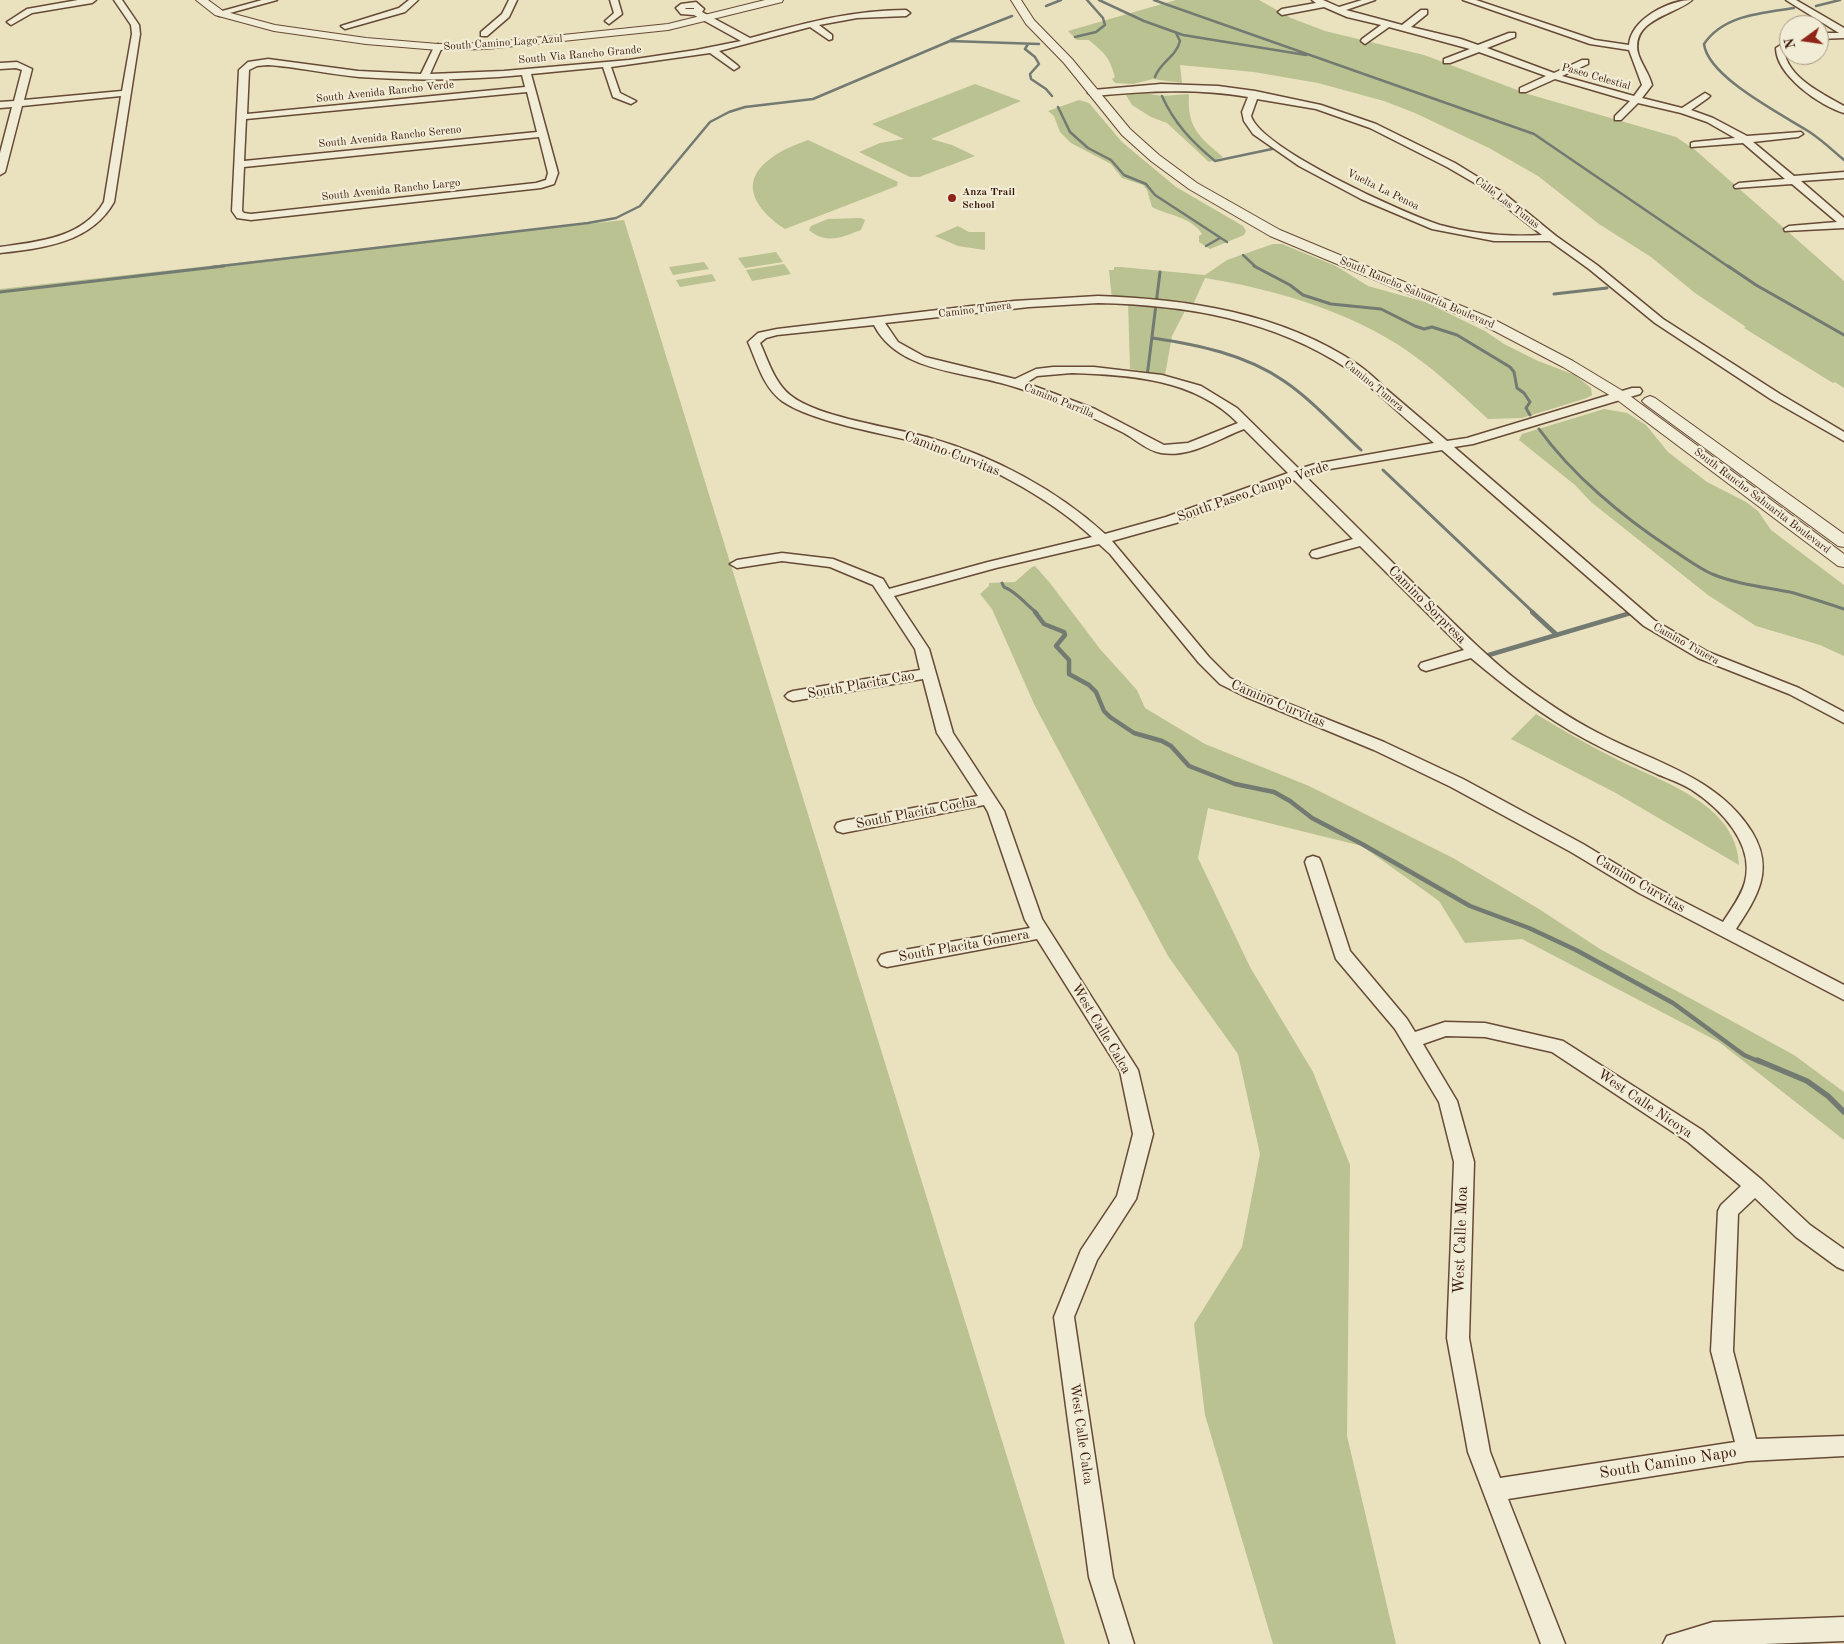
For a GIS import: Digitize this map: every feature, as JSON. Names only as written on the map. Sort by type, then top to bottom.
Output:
[{"type":"street","points":[[11,22],[30,10],[92,0]]},
{"type":"street","points":[[0,250],[35,245],[76,233],[98,220],[106,211],[136,34],[135,25],[118,0]]},
{"type":"street","name":"South Camino Lago Azul","points":[[201,0],[219,13],[274,28],[366,42],[438,47],[486,46],[616,34],[668,27],[778,0]]},
{"type":"street","points":[[219,13],[273,0]]},
{"type":"street","points":[[345,26],[392,16],[414,0]]},
{"type":"street","points":[[484,34],[506,15],[513,0]]},
{"type":"street","points":[[610,21],[618,14],[614,0]]},
{"type":"street","name":"South Rancho Sahuarita Boulevard","points":[[1016,0],[1030,22],[1060,51],[1120,126],[1141,146],[1176,174],[1208,196],[1289,239],[1488,322],[1568,364],[1620,396],[1844,562]]},
{"type":"street","name":"South Rancho Sahuarita Boulevard","points":[[1029,0],[1047,24],[1079,54],[1129,116],[1156,143],[1213,185],[1308,236],[1508,319],[1583,358],[1636,391],[1844,542]]},
{"type":"street","points":[[1337,10],[1371,0]]},
{"type":"street","points":[[1467,0],[1594,42],[1632,48]]},
{"type":"street","points":[[1618,118],[1636,100],[1647,85],[1646,77],[1636,62],[1632,48],[1636,36],[1643,25],[1656,14],[1688,0]]},
{"type":"street","points":[[1790,0],[1844,34]]},
{"type":"street","points":[[1282,12],[1320,2]]},
{"type":"street","name":"Paseo Celestial","points":[[1320,2],[1337,10],[1386,24],[1458,40],[1554,76],[1636,100],[1684,111],[1726,128],[1744,139],[1844,222]]},
{"type":"street","points":[[681,3],[700,8],[696,12],[748,41]]},
{"type":"street","points":[[1404,28],[1424,12]]},
{"type":"street","name":"South Via Rancho Grande","points":[[242,117],[244,70],[247,66],[253,64],[268,62],[359,74],[424,76],[526,72],[712,50],[811,24],[873,13],[906,13]]},
{"type":"street","points":[[811,24],[829,36]]},
{"type":"street","points":[[1366,41],[1386,24]]},
{"type":"street","points":[[1829,35],[1844,34]]},
{"type":"street","points":[[1447,61],[1512,35]]},
{"type":"street","points":[[424,76],[438,47]]},
{"type":"street","points":[[712,50],[734,67]]},
{"type":"street","points":[[1522,90],[1585,62]]},
{"type":"street","points":[[606,64],[616,95],[631,101]]},
{"type":"street","points":[[1783,65],[1801,82],[1824,99],[1844,110]]},
{"type":"street","points":[[0,66],[24,67],[27,69],[0,172]]},
{"type":"street","points":[[526,72],[553,173],[550,182],[544,184]]},
{"type":"street","name":"Calle Las Tunas","points":[[1093,93],[1108,90],[1183,87],[1218,89],[1254,94],[1327,110],[1354,118],[1387,133],[1475,179],[1498,194],[1644,309],[1712,356],[1844,437]]},
{"type":"street","name":"South Avenida Rancho Verde","points":[[242,117],[531,89]]},
{"type":"street","points":[[0,105],[126,93]]},
{"type":"street","name":"Vuelta La Penoa","points":[[1254,94],[1248,104],[1246,113],[1250,125],[1263,137],[1294,158],[1391,210],[1437,227],[1480,236],[1516,240],[1552,238]]},
{"type":"street","points":[[1684,111],[1705,96]]},
{"type":"street","points":[[241,216],[237,211],[242,117]]},
{"type":"street","name":"South Avenida Rancho Sereno","points":[[239,165],[543,134]]},
{"type":"street","points":[[1694,145],[1798,134]]},
{"type":"street","points":[[1739,186],[1844,175]]},
{"type":"street","name":"South Avenida Rancho Largo","points":[[241,216],[252,217],[544,184]]},
{"type":"street","points":[[1789,229],[1844,222]]},
{"type":"street","points":[[76,233],[93,238]]},
{"type":"street","name":"Camino Tunera","points":[[757,338],[777,332],[1031,303],[1075,300],[1153,302],[1224,313],[1273,326],[1333,353],[1373,383],[1649,623],[1703,655],[1794,691],[1844,718]]},
{"type":"street","name":"Camino Parrilla","points":[[878,321],[892,344],[910,354],[927,361],[1016,384],[1084,410],[1168,451],[1185,448],[1247,424]]},
{"type":"street","name":"Camino Curvitas","points":[[757,338],[754,342],[773,386],[786,398],[803,407],[824,414],[927,441],[990,465],[1052,500],[1088,526],[1134,574],[1204,660],[1225,681],[1249,693],[1379,746],[1512,811],[1645,889],[1844,993]]},
{"type":"street","name":"Camino Sorpresa","points":[[1016,384],[1036,373],[1066,370],[1099,370],[1173,381],[1198,389],[1216,398],[1233,410],[1474,652],[1517,688],[1552,713],[1591,736],[1696,786],[1719,804],[1735,821],[1749,842],[1754,859],[1755,874],[1750,891],[1726,931]]},
{"type":"street","name":"South Paseo Campo Verde","points":[[886,594],[994,565],[1102,540],[1171,520],[1296,474],[1333,464],[1494,434],[1636,391]]},
{"type":"street","points":[[1317,554],[1362,541]]},
{"type":"street","name":"West Calle Calca","points":[[737,564],[782,557],[834,563],[878,582],[922,649],[945,733],[996,810],[1034,920],[1129,1070],[1143,1134],[1126,1199],[1088,1256],[1064,1317],[1101,1577],[1122,1644]]},
{"type":"street","points":[[1426,666],[1474,652]]},
{"type":"street","name":"South Placita Cao","points":[[793,696],[928,673]]},
{"type":"street","name":"South Placita Cocha","points":[[843,827],[989,799]]},
{"type":"street","name":"West Calle Moa","points":[[1313,862],[1342,954],[1401,1024],[1448,1101],[1464,1162],[1458,1338],[1479,1452],[1553,1644]]},
{"type":"street","name":"South Placita Gomera","points":[[887,960],[1042,932]]},
{"type":"street","name":"West Calle Nicoya","points":[[1411,1041],[1445,1029],[1484,1030],[1557,1046],[1695,1136],[1755,1186],[1803,1231],[1844,1261]]},
{"type":"street","points":[[1748,1450],[1722,1351],[1728,1211],[1755,1186]]},
{"type":"street","name":"South Camino Napo","points":[[1494,1490],[1748,1450],[1844,1446]]},
{"type":"street","points":[[1675,1644],[1713,1634],[1844,1629]]},
{"type":"green space","points":[[1176,0],[1259,0],[1291,18],[1325,31],[1424,55],[1528,94],[1676,137],[1694,149],[1844,281],[1844,388],[1744,328],[1746,327],[1695,293],[1651,257],[1599,224],[1538,176],[1489,148],[1415,113],[1384,101],[1318,83],[1254,72],[1180,65],[1182,83],[1153,79],[1133,84],[1115,83],[1112,79],[1115,77],[1111,64],[1103,52],[1089,40],[1077,40],[1068,31]]},
{"type":"green space","points":[[975,84],[1021,101],[931,139],[952,145],[975,156],[919,177],[910,177],[859,152],[880,143],[904,139],[872,124]]},
{"type":"green space","points":[[1138,92],[1162,96],[1189,94],[1192,123],[1201,137],[1223,157],[1209,162],[1167,123],[1151,117],[1132,105],[1126,95]]},
{"type":"green space","points":[[1079,100],[1089,103],[1122,142],[1176,187],[1243,226],[1246,231],[1244,235],[1210,249],[1199,242],[1199,236],[1202,234],[1198,228],[1186,220],[1152,207],[1147,190],[1143,185],[1122,178],[1111,164],[1071,143],[1060,132],[1054,116],[1048,111]]},
{"type":"green space","points":[[808,140],[898,182],[897,186],[785,229],[775,222],[760,206],[753,188],[754,178],[760,168],[774,156]]},
{"type":"green space","points":[[861,218],[865,220],[861,230],[841,237],[822,237],[809,230],[811,226],[828,219]]},
{"type":"green space","points":[[624,220],[1065,1644],[0,1644],[0,289]]},
{"type":"green space","points":[[958,226],[969,232],[985,232],[985,250],[958,246],[935,236]]},
{"type":"green space","points":[[1273,244],[1282,244],[1336,266],[1368,286],[1425,302],[1485,331],[1504,344],[1538,361],[1575,375],[1591,388],[1592,395],[1522,418],[1488,419],[1433,370],[1375,331],[1328,310],[1280,294],[1205,278],[1192,307],[1187,307],[1172,336],[1165,375],[1130,369],[1128,301],[1112,300],[1109,270],[1114,270],[1114,267],[1121,267],[1205,275],[1227,260]]},
{"type":"green space","points":[[776,252],[783,262],[745,268],[738,258]]},
{"type":"green space","points":[[704,262],[709,269],[673,275],[669,267]]},
{"type":"green space","points":[[784,264],[791,274],[752,281],[746,270]]},
{"type":"green space","points":[[712,274],[716,281],[680,287],[676,280]]},
{"type":"green space","points":[[1604,409],[1627,413],[1646,425],[1668,452],[1707,482],[1746,502],[1758,511],[1771,530],[1844,585],[1844,656],[1820,645],[1756,626],[1708,595],[1591,502],[1575,485],[1519,440],[1522,434]]},
{"type":"green space","points":[[1035,566],[1100,649],[1137,690],[1145,708],[1205,744],[1309,786],[1453,858],[1539,909],[1600,949],[1794,1055],[1844,1092],[1844,1140],[1719,1042],[1522,939],[1465,943],[1439,901],[1362,846],[1208,808],[1198,858],[1250,967],[1313,1072],[1350,1165],[1347,1436],[1396,1644],[1273,1644],[1205,1415],[1194,1324],[1242,1247],[1260,1154],[1238,1054],[1168,956],[1035,706],[992,609],[980,594],[989,586],[989,583],[1015,582]]},
{"type":"green space","points":[[1536,714],[1606,754],[1694,797],[1711,810],[1725,826],[1735,844],[1739,865],[1614,792],[1511,739]]},
{"type":"waterway","points":[[1046,6],[1061,0]]},
{"type":"waterway","points":[[1075,37],[1096,32],[1105,25],[1103,18],[1087,0]]},
{"type":"waterway","points":[[1099,0],[1144,21],[1183,35],[1306,55]]},
{"type":"waterway","points":[[1154,0],[1534,134],[1729,267]]},
{"type":"waterway","points":[[1816,6],[1840,0]]},
{"type":"waterway","points":[[1794,8],[1756,14],[1732,21],[1712,34],[1704,44],[1709,57],[1718,69],[1732,82],[1764,105],[1813,134],[1844,160]]},
{"type":"waterway","points":[[951,40],[1012,16]]},
{"type":"waterway","points":[[1155,77],[1160,67],[1178,47],[1180,41],[1176,33]]},
{"type":"waterway","points":[[213,267],[588,223],[616,218],[640,206],[710,122],[729,112],[745,107],[813,99],[950,41],[1039,44]]},
{"type":"waterway","points":[[1028,44],[1025,49],[1035,57],[1039,64],[1030,74],[1031,79],[1046,89],[1052,96]]},
{"type":"waterway","points":[[1162,96],[1184,132],[1215,161],[1272,149]]},
{"type":"waterway","points":[[1058,107],[1070,132],[1088,148],[1111,160],[1124,175],[1146,184],[1155,195],[1227,242]]},
{"type":"waterway","points":[[1206,246],[1220,238]]},
{"type":"waterway","points":[[1243,255],[1256,267]]},
{"type":"waterway","points":[[0,292],[224,266]]},
{"type":"waterway","points":[[1254,266],[1290,285],[1303,295],[1331,304],[1381,309],[1415,326],[1424,329],[1432,327],[1457,335],[1510,367],[1514,372],[1517,388],[1524,393],[1530,402],[1526,408],[1530,415]]},
{"type":"waterway","points":[[1728,266],[1756,285],[1844,335]]},
{"type":"waterway","points":[[1147,377],[1160,272]]},
{"type":"waterway","points":[[1554,294],[1607,288]]},
{"type":"waterway","points":[[1153,338],[1221,352],[1237,357],[1269,372],[1304,397],[1361,450]]},
{"type":"waterway","points":[[1539,429],[1567,463],[1599,494],[1634,523],[1701,568],[1731,580],[1790,592],[1844,609]]},
{"type":"waterway","points":[[1383,470],[1534,613]]},
{"type":"waterway","points":[[1002,583],[1004,587],[1017,595],[1037,613]]},
{"type":"waterway","points":[[1035,612],[1044,624],[1064,632],[1065,635],[1056,646],[1069,660],[1069,674],[1089,685],[1096,692],[1104,711],[1134,733],[1162,741],[1171,746],[1189,766],[1235,784],[1274,792],[1290,801],[1312,818],[1362,844],[1470,906],[1529,928],[1576,950],[1673,1003],[1744,1055],[1760,1062]]},
{"type":"waterway","points":[[1532,612],[1557,635]]},
{"type":"waterway","points":[[1557,635],[1634,612],[1631,613]]},
{"type":"waterway","points":[[1482,657],[1557,635]]},
{"type":"waterway","points":[[1757,1060],[1807,1081],[1828,1096],[1844,1112]]},
{"type":"place","name":"Anza Trail School","points":[[952,198]]}]
